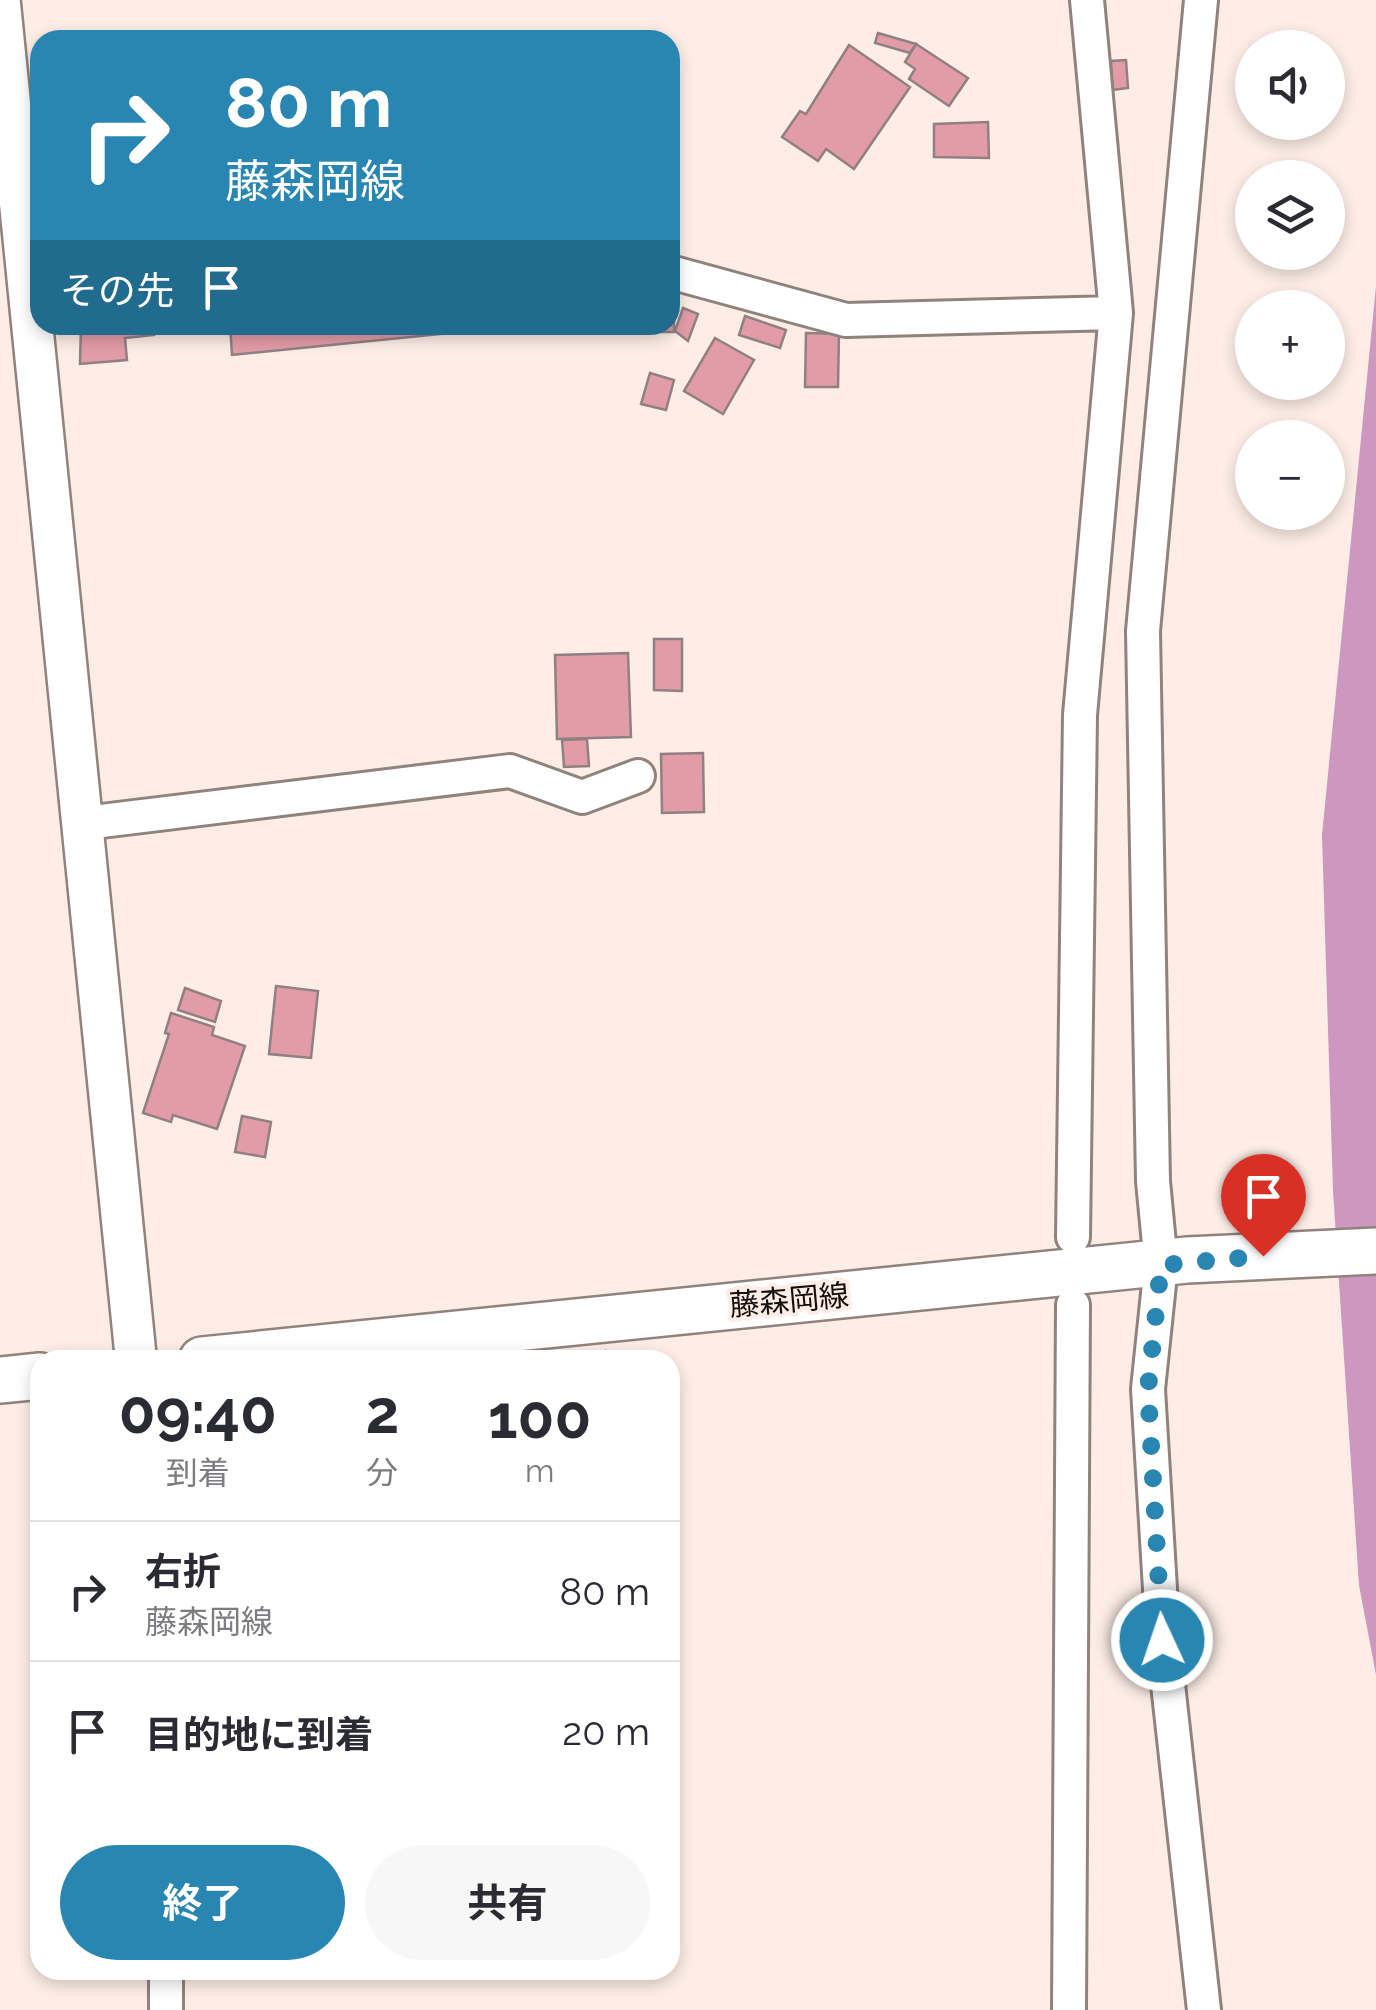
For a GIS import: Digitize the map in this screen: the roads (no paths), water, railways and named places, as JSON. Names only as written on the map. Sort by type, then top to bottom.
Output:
[{"type":"main road","name":"藤森岡線","points":[[301,1350],[1174,1262],[1376,1250]]},
{"type":"main road","points":[[0,1380],[30,1377]]},
{"type":"street","points":[[1073,1237],[1080,714],[1116,313],[1088,0]]},
{"type":"street","points":[[1201,0],[1143,631],[1153,1181],[1174,1262],[1149,1408],[1162,1640],[1204,2010]]},
{"type":"street","points":[[0,4],[30,297]]},
{"type":"street","points":[[680,275],[846,320],[1116,313]]},
{"type":"street","points":[[34,335],[135,1350]]},
{"type":"street","points":[[84,823],[510,771],[582,797],[638,776]]},
{"type":"street","points":[[1068,2010],[1073,1304]]},
{"type":"street","points":[[166,1980],[166,2010]]}]
